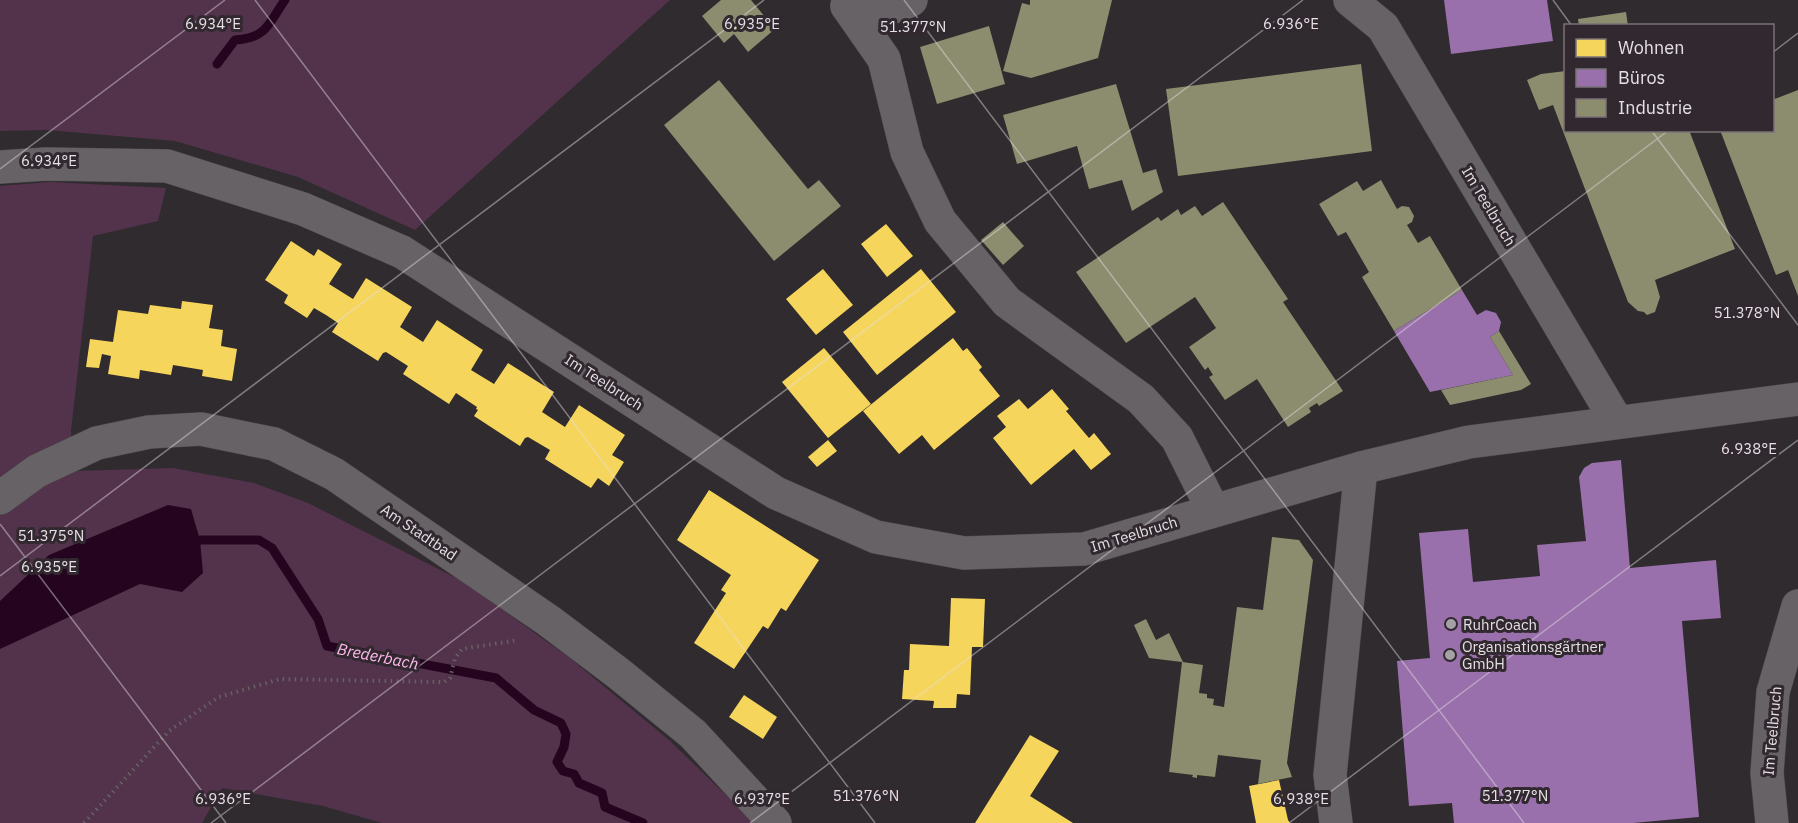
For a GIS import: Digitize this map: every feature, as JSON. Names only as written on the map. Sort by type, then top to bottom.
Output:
[{"type":"street","points":[[911,0],[890,8],[874,10],[847,6],[884,59],[907,152],[940,221],[1006,302],[1141,399],[1177,438],[1213,510]]},
{"type":"street","name":"Im Teelbruch","points":[[1350,0],[1383,27],[1617,422]]},
{"type":"street","name":"Im Teelbruch","points":[[0,167],[46,164],[167,166],[303,209],[402,252],[776,493],[876,537],[964,553],[1084,549],[1361,468],[1469,442],[1798,399]]},
{"type":"street","name":"Am Stadtbad","points":[[0,498],[37,471],[97,443],[149,432],[201,429],[274,444],[334,474],[549,621],[618,673],[693,734],[775,823]]},
{"type":"street","points":[[1336,823],[1330,775],[1361,468]]},
{"type":"street","name":"Im Teelbruch","points":[[1772,823],[1767,773],[1773,692],[1798,606]]},
{"type":"path","points":[[84,823],[169,731],[219,697],[280,679],[444,682],[450,678],[455,658],[462,650],[521,640],[549,621]]},
{"type":"shaded area","points":[[0,0],[670,0],[415,230],[298,177],[175,141],[47,130],[0,131]]},
{"type":"shaded area","points":[[50,182],[166,188],[158,221],[93,236],[71,431],[74,471],[173,468],[254,483],[308,503],[464,582],[571,659],[669,740],[755,823],[382,823],[323,806],[222,788],[202,823],[0,823],[0,186]]},
{"type":"shaded area","points":[[168,505],[191,509],[200,540],[203,573],[182,592],[140,584],[0,649],[0,601],[49,555]]},
{"type":"building: Wohnen","points":[[886,224],[913,256],[887,277],[861,244]]},
{"type":"building: Wohnen","points":[[291,241],[314,256],[318,249],[342,264],[329,284],[353,299],[366,278],[412,307],[400,327],[423,342],[437,320],[483,350],[471,370],[494,384],[508,363],[554,392],[542,412],[565,427],[579,405],[625,435],[612,455],[624,462],[609,486],[598,478],[591,488],[545,459],[550,450],[528,437],[520,446],[474,416],[478,410],[477,407],[456,393],[449,404],[403,374],[408,366],[386,352],[378,361],[332,332],[338,323],[326,315],[314,308],[307,318],[284,303],[288,295],[265,280]]},
{"type":"building: Wohnen","points":[[823,269],[853,305],[816,335],[786,299]]},
{"type":"building: Wohnen","points":[[921,269],[956,312],[877,375],[843,332]]},
{"type":"building: Wohnen","points":[[182,301],[213,305],[209,328],[223,330],[221,346],[237,349],[232,381],[202,376],[203,370],[173,365],[171,375],[140,370],[139,379],[108,374],[111,356],[102,354],[99,368],[86,367],[90,339],[113,342],[118,310],[148,314],[150,305],[181,309]]},
{"type":"building: Wohnen","points":[[953,338],[963,351],[967,348],[982,367],[979,370],[1000,396],[934,450],[922,435],[899,454],[863,411]]},
{"type":"building: Wohnen","points":[[824,348],[871,404],[828,438],[782,382]]},
{"type":"building: Wohnen","points":[[1052,389],[1069,409],[1066,411],[1089,438],[1094,433],[1111,454],[1091,470],[1074,449],[1031,485],[993,438],[1006,427],[997,416],[1019,399],[1028,409]]},
{"type":"building: Wohnen","points":[[828,440],[837,451],[817,467],[808,457]]},
{"type":"building: Wohnen","points":[[709,490],[819,560],[786,611],[781,608],[768,629],[763,626],[734,669],[694,643],[726,593],[721,590],[731,575],[677,540]]},
{"type":"building: Wohnen","points":[[951,598],[985,599],[983,647],[972,647],[970,695],[957,694],[956,708],[933,708],[934,701],[902,699],[904,670],[909,670],[910,644],[949,646]]},
{"type":"building: Wohnen","points":[[744,695],[777,717],[763,739],[729,717]]},
{"type":"building: Wohnen","points":[[1030,735],[1059,751],[1030,796],[1073,823],[975,823]]},
{"type":"building: Wohnen","points":[[1279,780],[1290,823],[1256,823],[1249,786]]},
{"type":"building: Büros","points":[[1444,0],[1547,0],[1553,41],[1451,54]]},
{"type":"building: Büros","points":[[1462,290],[1477,315],[1486,310],[1496,313],[1501,322],[1499,331],[1490,337],[1513,375],[1430,392],[1394,331]]},
{"type":"building: Büros","points":[[1621,460],[1630,568],[1716,560],[1721,618],[1682,621],[1699,817],[1633,823],[1454,823],[1452,803],[1409,806],[1397,661],[1430,658],[1419,533],[1468,529],[1473,582],[1540,576],[1537,545],[1586,541],[1579,477],[1584,468],[1592,463]]},
{"type":"building: Industrie","points":[[721,0],[751,0],[775,29],[748,52],[734,34],[724,43],[702,16]]},
{"type":"building: Industrie","points":[[1030,0],[1112,0],[1098,58],[1031,78],[1003,71],[1022,3],[1030,5]]},
{"type":"building: Industrie","points":[[1626,12],[1628,24],[1579,24],[1578,19]]},
{"type":"building: Industrie","points":[[989,26],[1005,84],[937,104],[920,47]]},
{"type":"building: Industrie","points":[[1361,64],[1372,151],[1178,176],[1166,89]]},
{"type":"building: Industrie","points":[[1564,71],[1564,132],[1690,132],[1735,249],[1655,280],[1660,297],[1655,312],[1647,315],[1628,302],[1553,105],[1539,110],[1527,80],[1541,74]]},
{"type":"building: Industrie","points":[[719,80],[808,189],[819,180],[841,206],[774,261],[664,125]]},
{"type":"building: Industrie","points":[[1116,84],[1143,173],[1156,169],[1163,192],[1132,211],[1122,180],[1089,189],[1077,146],[1017,164],[1003,115]]},
{"type":"building: Industrie","points":[[1798,90],[1798,296],[1788,270],[1776,275],[1721,132],[1774,132],[1774,99]]},
{"type":"building: Industrie","points":[[1381,180],[1397,209],[1402,206],[1409,207],[1414,216],[1412,222],[1407,225],[1418,243],[1430,236],[1462,290],[1394,331],[1362,277],[1369,272],[1346,232],[1338,236],[1319,204],[1357,181],[1363,191]]},
{"type":"building: Industrie","points":[[1223,202],[1288,299],[1283,302],[1343,391],[1319,406],[1317,403],[1309,408],[1311,412],[1288,427],[1257,379],[1225,400],[1209,377],[1213,375],[1208,367],[1205,370],[1189,347],[1216,328],[1195,297],[1126,343],[1076,272],[1158,217],[1161,221],[1178,209],[1181,215],[1195,206],[1202,216]]},
{"type":"building: Industrie","points":[[1003,222],[1024,246],[1003,265],[981,240]]},
{"type":"building: Industrie","points":[[1499,331],[1531,384],[1521,390],[1450,405],[1441,390],[1513,375],[1490,337]]},
{"type":"building: Industrie","points":[[1272,537],[1299,540],[1313,560],[1287,763],[1292,777],[1258,784],[1261,760],[1218,755],[1215,777],[1197,775],[1197,778],[1192,777],[1193,775],[1169,772],[1182,662],[1149,658],[1134,625],[1146,619],[1156,640],[1169,633],[1183,662],[1203,665],[1199,693],[1207,694],[1207,698],[1214,699],[1213,705],[1224,707],[1237,607],[1263,610]]},
{"type":"waterway","points":[[217,64],[235,40],[254,36],[266,28],[285,0]]},
{"type":"waterway","name":"Brederbach","points":[[191,544],[200,540],[259,540],[272,548],[318,619],[327,646],[496,678],[534,710],[561,723],[566,734],[564,747],[557,762],[563,771],[574,774],[579,783],[602,793],[605,807],[643,823]]},
{"type":"place","name":"RuhrCoach","points":[[1451,624]]},
{"type":"place","name":"Organisationsgärtner GmbH","points":[[1450,655]]}]
